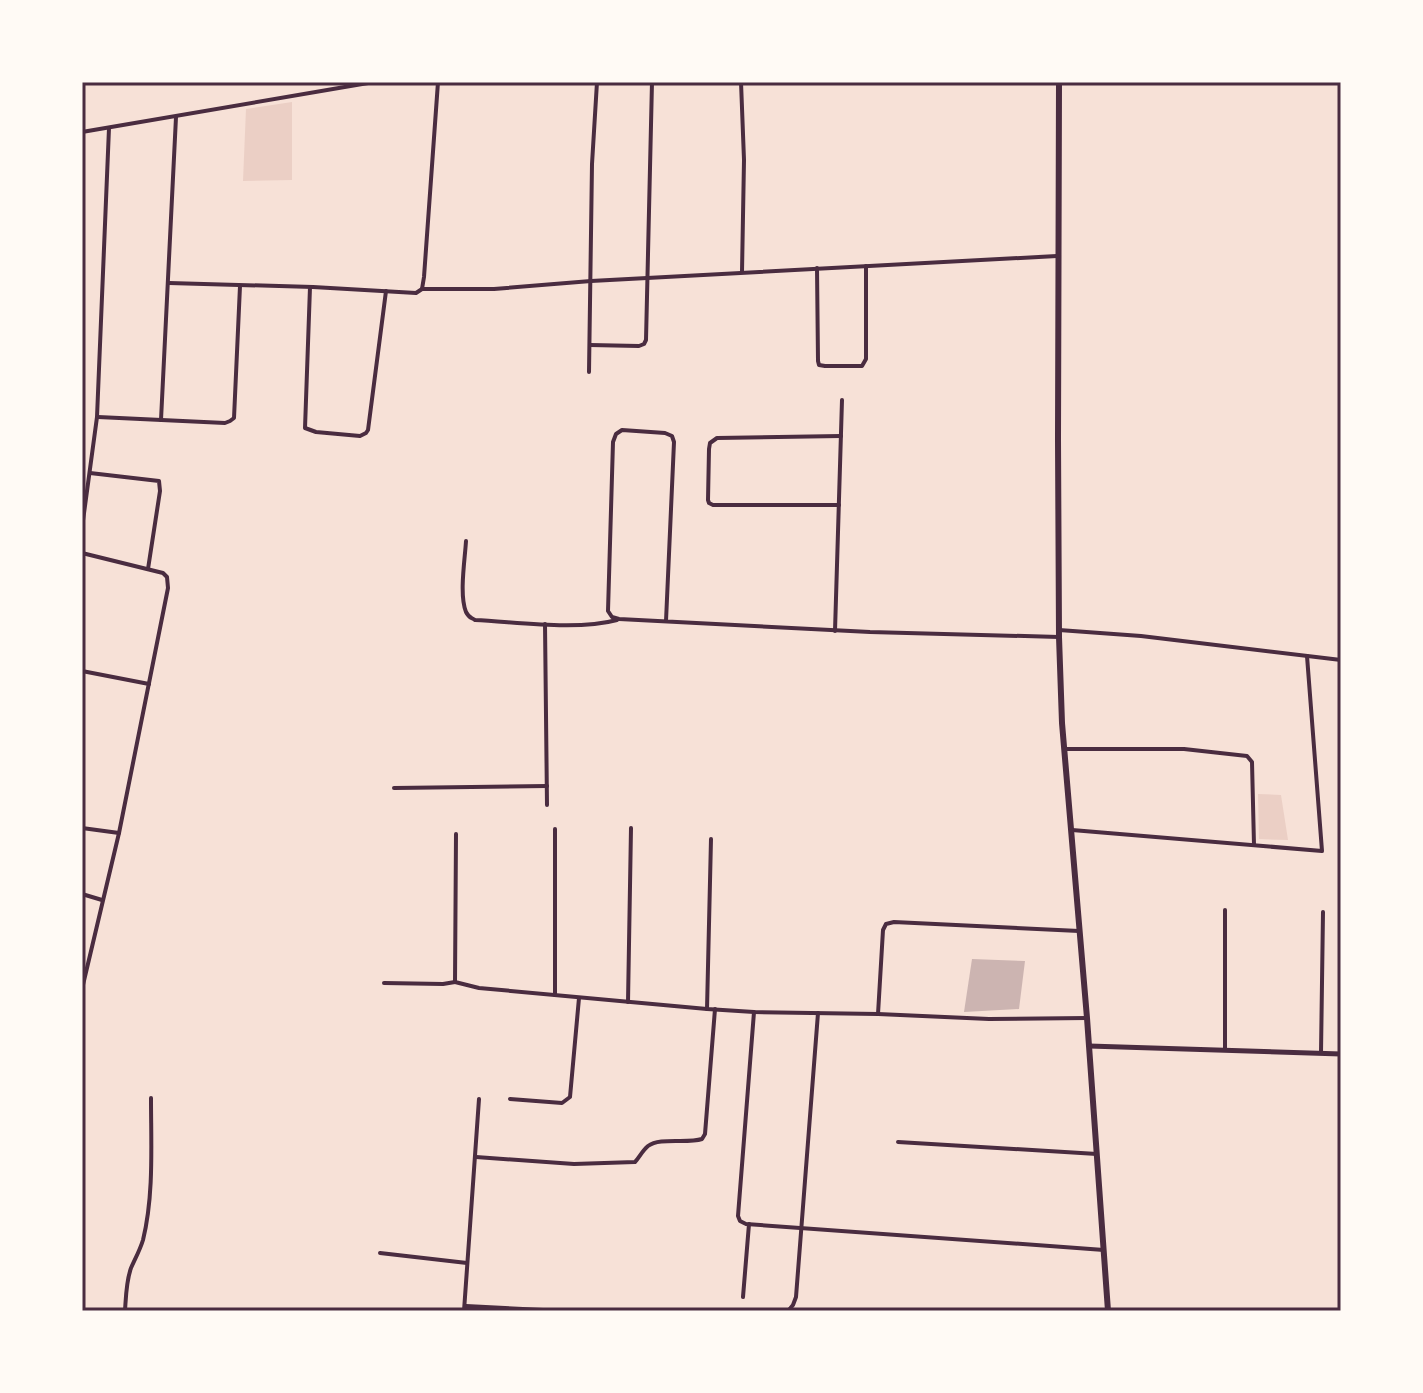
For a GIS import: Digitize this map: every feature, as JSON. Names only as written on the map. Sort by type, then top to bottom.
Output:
[{"type":"main road","points":[[1059,82],[1059,633],[1064,749],[1108,1311]]},
{"type":"street","points":[[82,132],[374,82]]},
{"type":"street","points":[[422,289],[438,82]]},
{"type":"street","points":[[589,372],[592,164],[597,82]]},
{"type":"street","points":[[590,345],[644,344],[646,340],[652,82]]},
{"type":"street","points":[[741,82],[744,160],[742,273]]},
{"type":"street","points":[[161,420],[176,117]]},
{"type":"street","points":[[82,528],[97,417],[109,128]]},
{"type":"street","points":[[169,283],[416,293],[422,289],[494,289],[1057,256]]},
{"type":"street","points":[[817,268],[819,365],[862,366],[866,359],[866,265]]},
{"type":"street","points":[[97,417],[225,423],[234,418],[240,286]]},
{"type":"street","points":[[310,287],[305,428],[360,436],[368,430],[386,291]]},
{"type":"street","points":[[835,631],[842,400]]},
{"type":"street","points":[[666,621],[674,442],[672,436],[665,433],[622,430],[613,442],[608,611],[612,617],[619,619],[835,631],[1141,636],[1341,660]]},
{"type":"street","points":[[839,505],[713,505],[708,500],[709,449],[710,443],[717,438],[841,436]]},
{"type":"street","points":[[82,475],[159,481],[148,569]]},
{"type":"street","points":[[466,541],[464,593],[465,608],[470,618],[594,625],[619,619]]},
{"type":"street","points":[[82,553],[165,575],[168,588],[119,833],[82,989]]},
{"type":"street","points":[[545,624],[547,805]]},
{"type":"street","points":[[1070,830],[1322,851],[1307,656]]},
{"type":"street","points":[[82,671],[149,684]]},
{"type":"street","points":[[1064,749],[1184,749],[1247,756],[1252,762],[1254,845]]},
{"type":"street","points":[[394,788],[547,786]]},
{"type":"street","points":[[82,828],[119,833]]},
{"type":"street","points":[[628,1002],[631,828]]},
{"type":"street","points":[[555,829],[555,995]]},
{"type":"street","points":[[455,982],[456,834]]},
{"type":"street","points":[[707,1009],[711,839]]},
{"type":"street","points":[[82,894],[102,900]]},
{"type":"street","points":[[1225,910],[1225,1049]]},
{"type":"street","points":[[1321,1053],[1323,912]]},
{"type":"street","points":[[878,1014],[883,930],[886,924],[1079,931]]},
{"type":"street","points":[[384,983],[455,982],[479,988],[754,1012],[989,1019],[1087,1018]]},
{"type":"street","points":[[510,1099],[562,1103],[570,1097],[579,998]]},
{"type":"street","points":[[476,1157],[574,1164],[629,1163],[638,1160],[652,1143],[702,1139],[705,1134],[715,1009]]},
{"type":"street","points":[[754,1012],[740,1221],[1104,1250]]},
{"type":"street","points":[[788,1311],[796,1297],[818,1013]]},
{"type":"street","points":[[1089,1046],[1341,1054]]},
{"type":"street","points":[[125,1311],[127,1286],[143,1240],[147,1214],[151,1098]]},
{"type":"street","points":[[479,1099],[464,1308],[543,1310]]},
{"type":"street","points":[[898,1142],[1097,1154]]},
{"type":"street","points":[[743,1297],[749,1224]]},
{"type":"street","points":[[380,1253],[467,1263]]},
{"type":"shaded area","points":[[292,102],[292,180],[243,181],[246,109]]},
{"type":"shaded area","points":[[1258,794],[1281,795],[1288,840],[1259,839]]},
{"type":"building","points":[[972,959],[1025,961],[1019,1009],[964,1012]]}]
